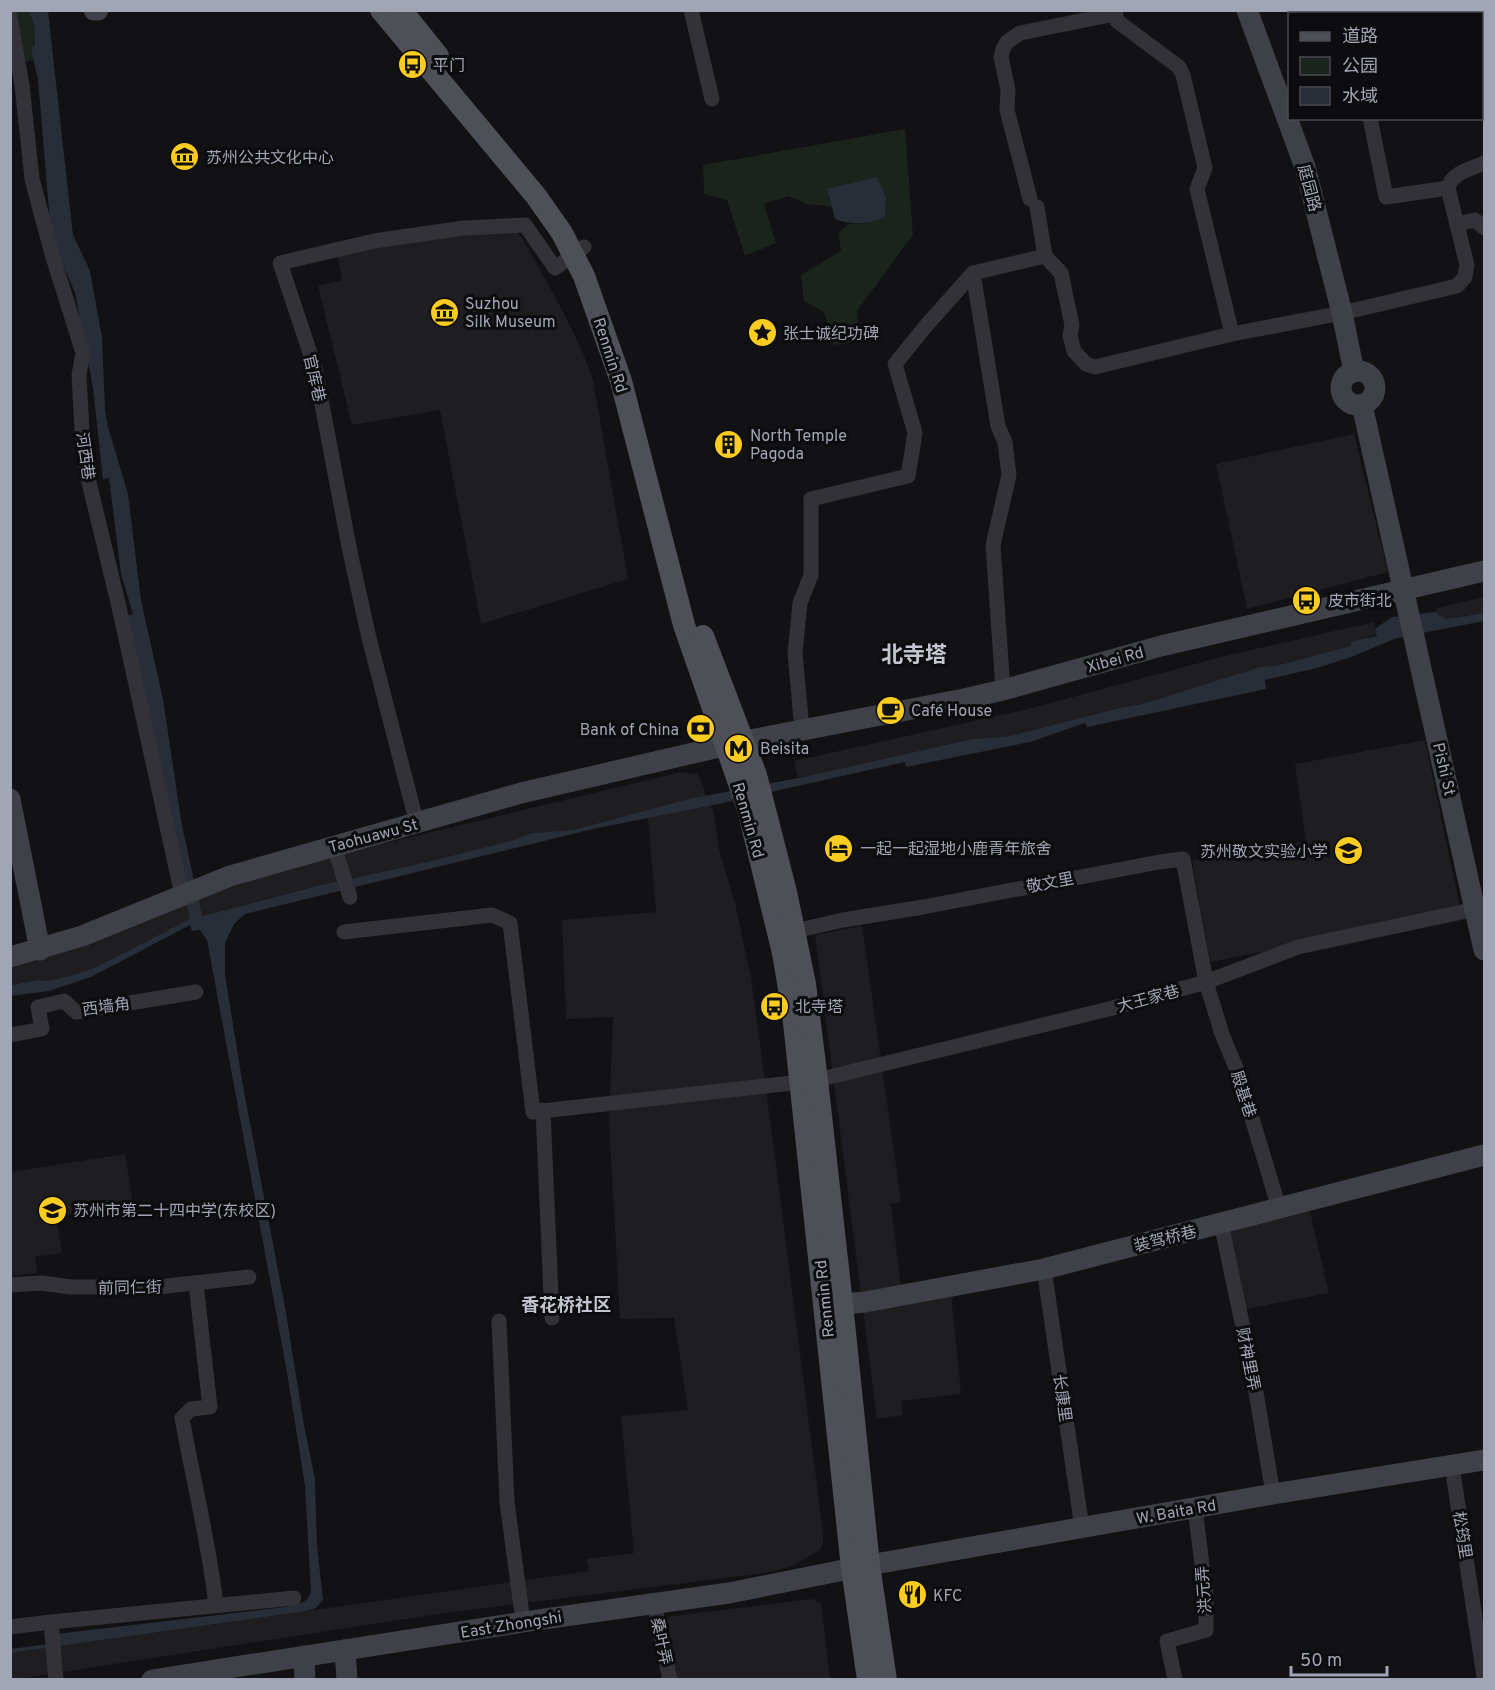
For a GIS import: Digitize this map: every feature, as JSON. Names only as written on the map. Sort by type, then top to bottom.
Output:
[{"type":"main road","name":"Renmin Rd","points":[[381,10],[579,251]]},
{"type":"main road","name":"Renmin Rd","points":[[401,10],[543,185],[579,251],[591,295],[621,381],[684,625],[736,743],[795,931],[805,984],[809,1081],[860,1566],[886,1680]]},
{"type":"main road","name":"庭园路","points":[[1247,10],[1305,167],[1342,314],[1354,372],[1367,374],[1374,384],[1372,397],[1362,405],[1402,588]]},
{"type":"main road","name":"Xibei Rd","points":[[736,743],[1003,690],[1161,645],[1402,588],[1485,571]]},
{"type":"main road","name":"Pishi St","points":[[1402,588],[1410,612],[1479,906],[1485,950]]},
{"type":"main road","name":"Taohuawu St","points":[[10,957],[40,950],[96,931],[246,871],[521,793],[736,743]]},
{"type":"main road","points":[[10,799],[40,950]]},
{"type":"main road","name":"Renmin Rd","points":[[756,806],[809,1081],[843,1304],[868,1680]]},
{"type":"main road","name":"装驾桥巷","points":[[843,1304],[865,1302],[1044,1269],[1485,1155]]},
{"type":"main road","name":"W. Baita Rd","points":[[860,1566],[1273,1494],[1485,1460]]},
{"type":"main road","name":"East Zhongshi","points":[[152,1680],[523,1622],[761,1588],[860,1566]]},
{"type":"main road","points":[[345,1650],[347,1680]]},
{"type":"main road","points":[[304,1656],[305,1680]]},
{"type":"street","points":[[691,10],[712,99]]},
{"type":"street","points":[[1232,334],[1197,189],[1205,168],[1183,75],[1179,67],[1120,24],[1115,12],[1020,33],[1007,42],[1001,57],[1008,90],[1007,110],[1045,256],[1061,273],[1072,325],[1070,336],[1074,351],[1086,364],[1095,367],[1232,334],[1342,314],[1457,286],[1467,271],[1448,188],[1449,183],[1456,175],[1485,164]]},
{"type":"street","name":"河西巷","points":[[10,17],[22,86],[33,179],[52,254],[83,353],[79,375],[87,474],[188,893]]},
{"type":"street","points":[[1370,120],[1386,197],[1448,188]]},
{"type":"street","points":[[1457,224],[1475,220],[1485,228]]},
{"type":"street","name":"官库巷","points":[[417,824],[350,552],[315,368],[280,263],[374,241],[464,228],[525,225],[555,268],[579,251]]},
{"type":"street","points":[[802,730],[795,653],[800,603],[811,575],[811,499],[908,476],[915,432],[895,364],[973,273],[1045,256]]},
{"type":"street","points":[[973,273],[998,426],[1005,442],[1009,475],[993,545],[1003,690]]},
{"type":"street","points":[[334,846],[350,897]]},
{"type":"street","name":"敬文里","points":[[795,931],[843,920],[1183,859],[1206,982]]},
{"type":"street","name":"大王家巷","points":[[543,1110],[809,1081],[1109,1009],[1206,982],[1298,947],[1479,906]]},
{"type":"street","points":[[344,932],[492,915],[510,923],[533,1112],[543,1110],[552,1318]]},
{"type":"street","name":"殿基巷","points":[[1206,982],[1222,1034],[1239,1075],[1279,1208]]},
{"type":"street","name":"西墙角","points":[[10,1035],[42,1029],[38,1007],[64,1001],[76,1012],[196,992]]},
{"type":"street","name":"财神里弄","points":[[1221,1224],[1254,1380],[1273,1494]]},
{"type":"street","name":"长康里","points":[[1044,1269],[1082,1528]]},
{"type":"street","name":"前同仁街","points":[[10,1285],[41,1283],[71,1287],[136,1288],[196,1284],[249,1277]]},
{"type":"street","points":[[196,1284],[210,1407],[191,1409],[182,1418],[212,1572],[216,1605]]},
{"type":"street","points":[[499,1321],[507,1502],[523,1622]]},
{"type":"street","name":"松筠里","points":[[1452,1466],[1485,1677]]},
{"type":"street","name":"洪元弄","points":[[1175,1680],[1167,1641],[1206,1630],[1206,1597],[1195,1508]]},
{"type":"street","points":[[10,1627],[51,1625],[294,1598]]},
{"type":"street","name":"桑叶弄","points":[[654,1603],[670,1680]]},
{"type":"street","points":[[51,1625],[56,1680]]},
{"type":"shaded area","points":[[506,217],[523,240],[557,300],[582,350],[593,380],[628,579],[481,624],[440,410],[352,425],[318,286],[342,280],[337,253],[483,231]]},
{"type":"shaded area","points":[[1354,434],[1388,572],[1247,609],[1216,464]]},
{"type":"shaded area","points":[[1484,597],[1484,613],[1446,619],[1435,612],[1437,608]]},
{"type":"shaded area","points":[[1374,622],[1377,635],[1351,641],[1352,646],[1279,665],[1260,667],[1142,704],[1010,736],[972,739],[798,778],[794,761],[1028,709],[1221,657]]},
{"type":"shaded area","name":"苏州敬文实验小学","points":[[1425,740],[1461,912],[1210,962],[1192,861],[1306,841],[1295,764]]},
{"type":"shaded area","points":[[681,772],[697,774],[701,779],[706,796],[573,830],[531,833],[514,840],[427,862],[317,886],[190,919],[96,967],[47,981],[39,980],[11,985],[11,964],[111,931],[270,873]]},
{"type":"shaded area","points":[[709,806],[713,809],[719,849],[735,903],[751,978],[823,1533],[820,1550],[792,1566],[771,1572],[444,1613],[11,1680],[11,1653],[589,1571],[586,1559],[634,1553],[621,1416],[688,1410],[674,1318],[620,1319],[609,1120],[613,1017],[566,1019],[562,920],[656,912],[648,818]]},
{"type":"shaded area","points":[[862,926],[901,1202],[891,1204],[902,1297],[951,1292],[961,1394],[901,1401],[903,1415],[877,1419],[815,935]]},
{"type":"shaded area","name":"苏州市第二十四中学(东校区)","points":[[125,1154],[133,1204],[56,1216],[62,1253],[35,1257],[37,1273],[11,1276],[11,1172]]},
{"type":"shaded area","points":[[1309,1207],[1329,1293],[1246,1309],[1229,1229]]},
{"type":"shaded area","points":[[811,1599],[821,1603],[830,1679],[675,1679],[667,1617]]},
{"type":"green space","points":[[11,11],[29,11],[34,25],[35,47],[31,48],[34,60],[11,65]]},
{"type":"green space","points":[[905,129],[913,235],[857,311],[860,341],[834,345],[824,312],[804,301],[801,275],[841,251],[838,233],[849,224],[868,223],[827,189],[832,207],[807,204],[789,196],[764,204],[776,243],[745,256],[727,200],[704,194],[703,165]]},
{"type":"water","points":[[29,11],[48,11],[73,235],[90,271],[102,337],[108,427],[128,494],[141,600],[163,699],[182,826],[202,916],[317,886],[427,862],[514,840],[531,833],[573,830],[689,799],[803,777],[972,739],[1010,736],[1142,704],[1260,667],[1279,665],[1351,646],[1351,641],[1377,636],[1375,629],[1392,617],[1435,612],[1446,619],[1484,613],[1484,621],[1397,638],[1317,668],[1265,680],[1266,689],[1087,727],[1085,723],[1030,742],[906,767],[905,762],[709,806],[593,829],[245,914],[234,924],[225,943],[225,975],[315,1479],[317,1545],[323,1600],[316,1608],[307,1611],[11,1653],[11,1649],[48,1644],[47,1635],[285,1607],[304,1601],[311,1592],[305,1486],[287,1372],[207,940],[200,930],[192,931],[190,925],[91,977],[49,991],[11,996],[11,985],[39,980],[47,981],[96,967],[190,919],[123,617],[133,614],[121,574],[109,478],[103,479],[93,388],[75,293],[54,243],[50,222],[38,80],[31,48],[35,46],[34,25]]},
{"type":"water","points":[[877,177],[886,198],[885,217],[860,223],[848,223],[835,219],[827,189]]},
{"type":"place","name":"平门","points":[[412,65]]},
{"type":"place","name":"苏州公共文化中心","points":[[185,157]]},
{"type":"place","name":"Suzhou Silk Museum","points":[[444,312]]},
{"type":"place","name":"张士诚纪功碑","points":[[762,333]]},
{"type":"place","name":"North Temple Pagoda","points":[[729,444]]},
{"type":"place","name":"皮市街北","points":[[1307,600]]},
{"type":"place","name":"Café House","points":[[890,710]]},
{"type":"place","name":"Bank of China","points":[[700,729]]},
{"type":"place","name":"Beisita","points":[[739,748]]},
{"type":"place","name":"一起一起·湿地小鹿青年旅舍","points":[[839,848]]},
{"type":"place","name":"苏州敬文实验小学","points":[[1349,851]]},
{"type":"place","name":"北寺塔","points":[[774,1006]]},
{"type":"place","name":"苏州市第二十四中学(东校区)","points":[[52,1210]]},
{"type":"place","name":"KFC","points":[[912,1595]]},
{"type":"district","name":"北寺塔","points":[[914,654]]},
{"type":"district","name":"香花桥社区","points":[[566,1305]]}]
